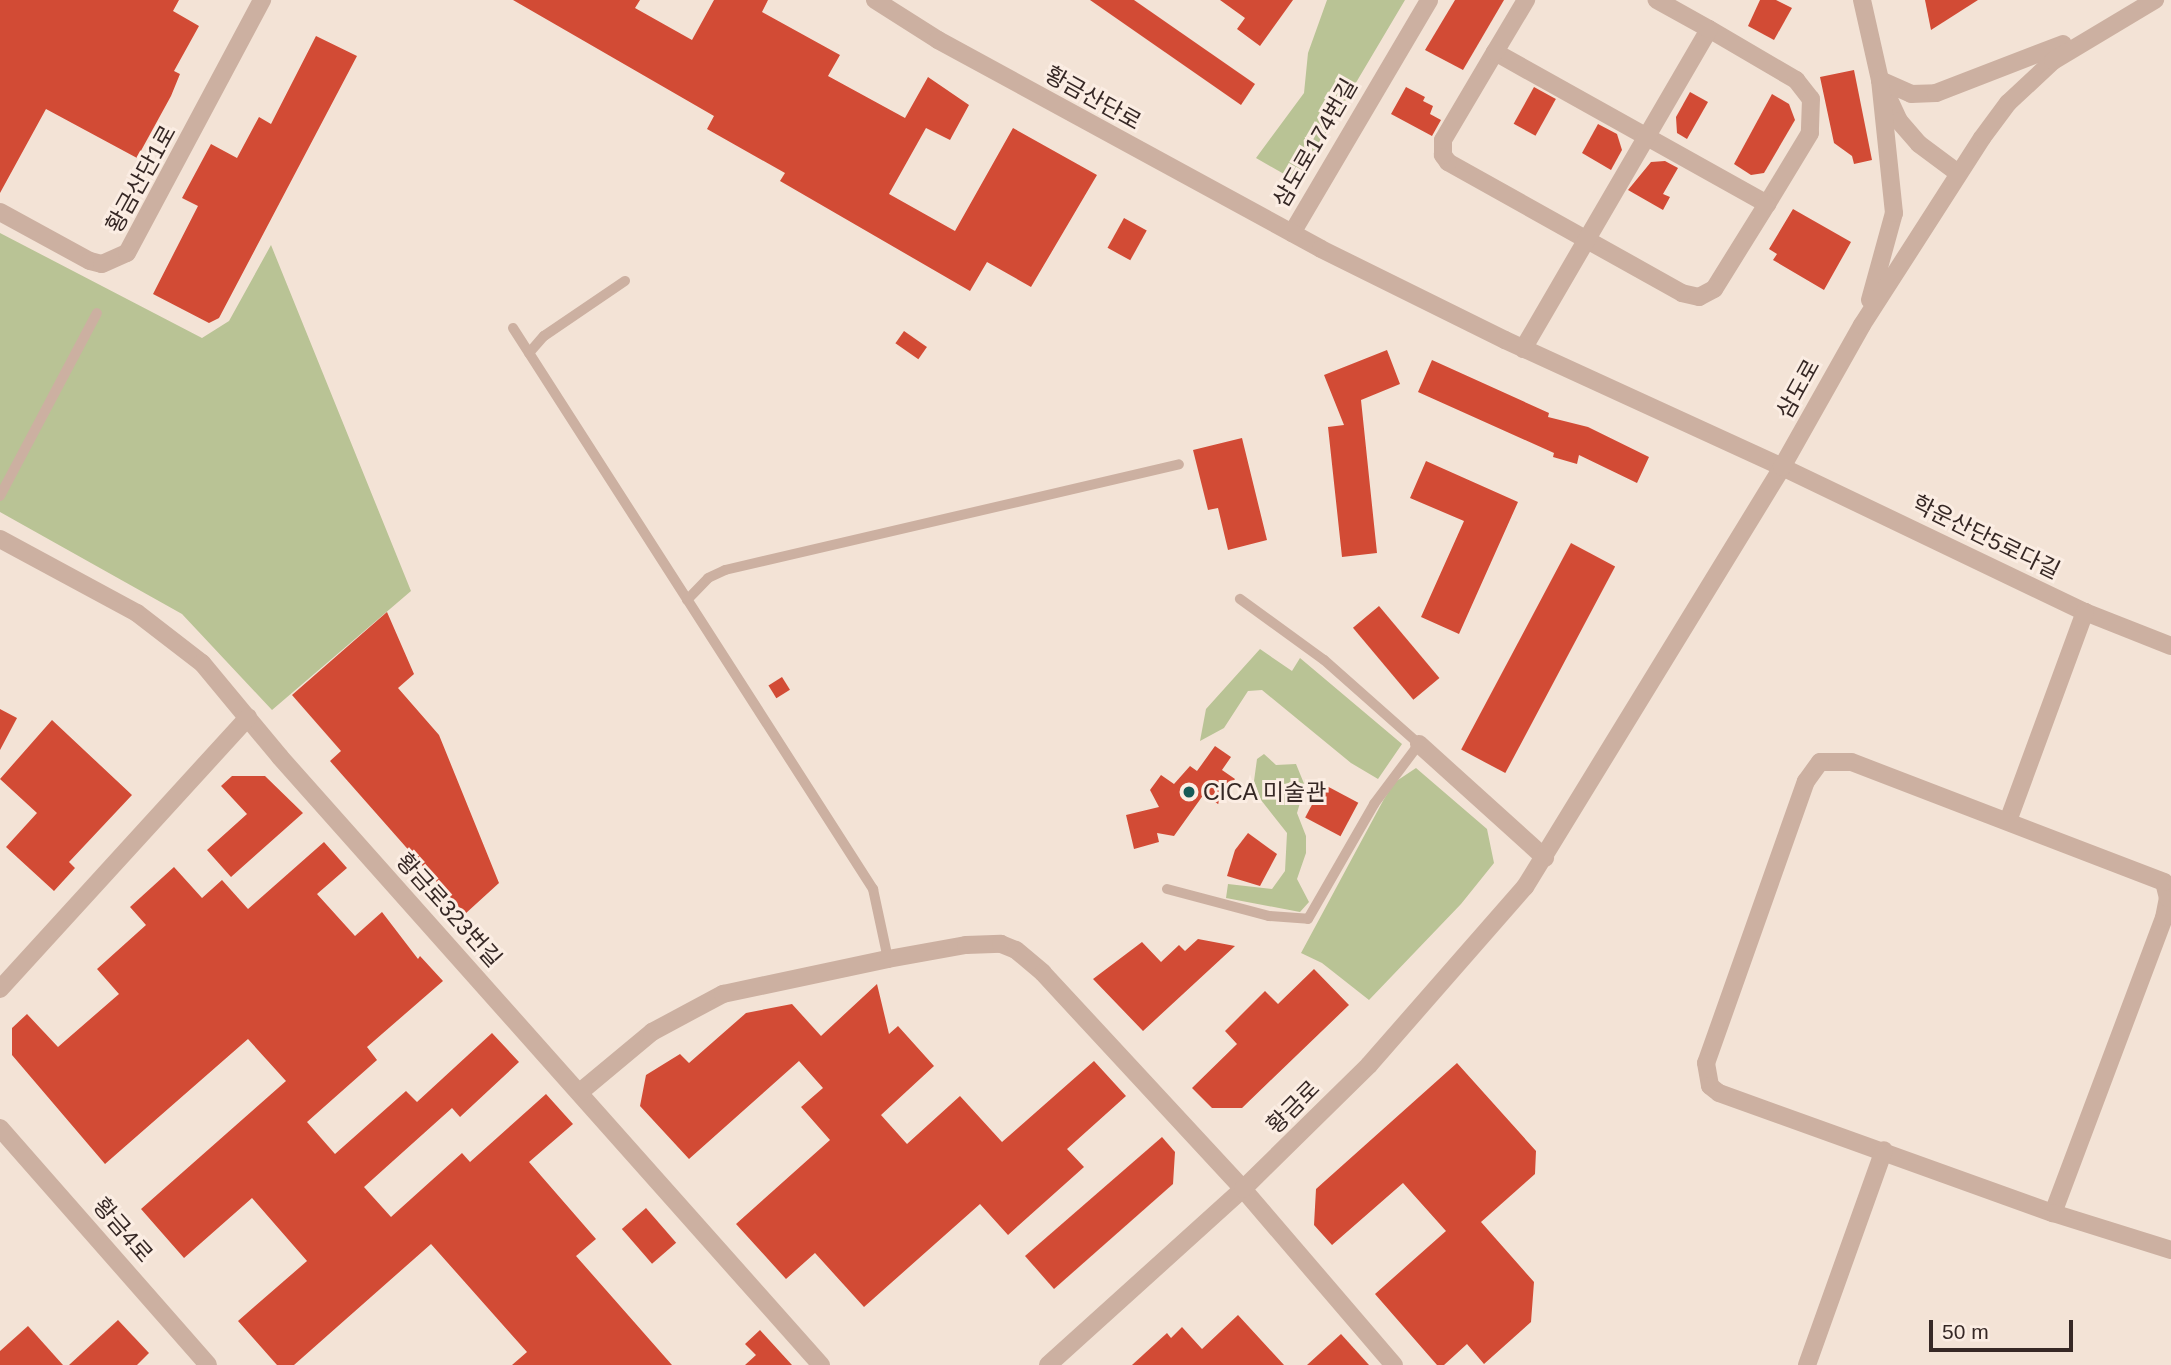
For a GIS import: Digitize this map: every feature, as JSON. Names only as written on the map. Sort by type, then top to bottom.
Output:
[{"type":"street","name":"황금산단1로","points":[[0,212],[90,261],[102,264],[128,253],[262,0]]},
{"type":"street","name":"황금산단로","points":[[874,0],[938,40],[1292,233]]},
{"type":"street","name":"삼도로174번길","points":[[1429,0],[1292,233],[1523,349],[1782,467]]},
{"type":"street","points":[[1526,0],[1443,141],[1443,156],[1682,293],[1699,297],[1714,289],[1810,133],[1811,99],[1796,80],[1657,0]]},
{"type":"street","points":[[1862,0],[1880,80],[1894,213],[1862,325]]},
{"type":"street","name":"삼도로","points":[[1545,858],[1782,467],[1862,325],[1958,173],[2029,81],[2123,18],[2155,0]]},
{"type":"street","points":[[1880,80],[1911,94],[1948,91],[2123,18]]},
{"type":"street","points":[[1523,349],[1709,29]]},
{"type":"street","points":[[1495,52],[1767,204]]},
{"type":"street","points":[[1880,80],[1899,121],[1919,144],[1958,173]]},
{"type":"street","name":"학운산단5로다길","points":[[1782,467],[2085,612],[2171,646]]},
{"type":"street","name":"황금로323번길","points":[[0,539],[167,632],[202,663],[821,1365]]},
{"type":"street","points":[[2008,821],[2085,612]]},
{"type":"street","points":[[0,989],[248,717]]},
{"type":"street","points":[[1419,744],[1545,858]]},
{"type":"street","points":[[2053,1213],[2168,898],[2158,877],[1838,759],[1820,762],[1806,781],[1705,1076],[1719,1093],[1884,1150],[2053,1213],[2171,1250]]},
{"type":"street","name":"황금로","points":[[1048,1365],[1243,1189],[1420,1010],[1545,858]]},
{"type":"street","points":[[580,1092],[652,1032],[723,994],[888,959],[984,943],[1016,950],[1043,973],[1243,1189],[1394,1365]]},
{"type":"street","name":"황금4로","points":[[0,1128],[208,1365]]},
{"type":"street","points":[[1807,1365],[1884,1150]]},
{"type":"lane","points":[[529,353],[544,336],[625,281]]},
{"type":"lane","points":[[0,496],[97,313]]},
{"type":"lane","points":[[513,328],[873,889],[888,959]]},
{"type":"lane","points":[[687,600],[708,578],[725,570],[1179,464]]},
{"type":"lane","points":[[1167,889],[1269,916],[1308,919],[1374,804],[1419,744],[1324,660],[1240,599]]},
{"type":"green space","points":[[1327,0],[1405,0],[1303,172],[1291,178],[1256,158],[1304,93],[1308,53]]},
{"type":"green space","points":[[0,233],[202,338],[229,321],[271,245],[411,591],[272,710],[182,614],[0,512]]},
{"type":"green space","points":[[1260,649],[1292,671],[1300,658],[1402,744],[1378,779],[1351,763],[1262,690],[1248,691],[1224,728],[1200,741],[1206,709]]},
{"type":"green space","points":[[1264,754],[1276,765],[1296,764],[1305,786],[1297,813],[1306,836],[1306,853],[1297,879],[1309,902],[1300,912],[1226,898],[1228,884],[1272,889],[1285,871],[1287,833],[1261,800],[1254,781],[1257,759]]},
{"type":"green space","points":[[1416,768],[1487,829],[1494,863],[1461,904],[1369,1000],[1322,963],[1301,953],[1384,799],[1395,782]]},
{"type":"building","points":[[0,0],[179,0],[173,11],[199,26],[174,71],[180,74],[171,96],[137,158],[46,109],[0,193]]},
{"type":"building","points":[[513,0],[640,0],[635,8],[692,40],[714,0],[768,0],[762,12],[840,55],[828,76],[905,118],[928,77],[969,105],[950,140],[926,128],[889,194],[955,231],[1013,128],[1097,175],[1031,287],[987,262],[970,291],[780,181],[785,173],[707,129],[714,116]]},
{"type":"building","points":[[1090,0],[1134,0],[1255,84],[1241,105]]},
{"type":"building","points":[[1220,0],[1293,0],[1260,46],[1237,29],[1245,18]]},
{"type":"building","points":[[1455,0],[1504,0],[1463,70],[1425,50]]},
{"type":"building","points":[[1760,0],[1776,0],[1792,8],[1774,40],[1748,26]]},
{"type":"building","points":[[1925,0],[1978,0],[1931,30]]},
{"type":"building","points":[[316,36],[357,56],[219,318],[209,323],[153,294],[198,206],[182,198],[211,144],[237,158],[259,117],[271,124]]},
{"type":"building","points":[[1854,70],[1872,160],[1854,164],[1852,156],[1834,143],[1820,77]]},
{"type":"building","points":[[1406,87],[1425,97],[1423,101],[1433,106],[1430,114],[1441,120],[1432,136],[1391,114]]},
{"type":"building","points":[[1534,87],[1556,99],[1536,136],[1514,124]]},
{"type":"building","points":[[1690,92],[1708,102],[1687,139],[1677,133],[1676,117]]},
{"type":"building","points":[[1772,94],[1789,104],[1795,120],[1764,173],[1751,175],[1734,164]]},
{"type":"building","points":[[1598,124],[1617,134],[1622,150],[1611,170],[1582,153]]},
{"type":"building","points":[[1665,161],[1678,168],[1663,194],[1670,197],[1663,210],[1628,190],[1651,162]]},
{"type":"building","points":[[1793,209],[1851,242],[1824,290],[1773,260],[1777,254],[1769,249]]},
{"type":"building","points":[[1124,218],[1147,231],[1130,260],[1108,248]]},
{"type":"building","points":[[904,331],[927,347],[918,359],[895,343]]},
{"type":"building","points":[[1387,350],[1400,384],[1361,400],[1377,553],[1342,557],[1328,427],[1344,425],[1324,375]]},
{"type":"building","points":[[1432,360],[1549,413],[1548,417],[1588,427],[1649,457],[1637,483],[1579,455],[1577,464],[1553,457],[1554,453],[1418,392]]},
{"type":"building","points":[[1242,438],[1267,540],[1228,550],[1218,508],[1208,510],[1193,450]]},
{"type":"building","points":[[1426,461],[1518,502],[1459,634],[1421,617],[1464,521],[1410,498]]},
{"type":"building","points":[[1571,543],[1615,566],[1505,773],[1461,750]]},
{"type":"building","points":[[1379,606],[1439,678],[1413,700],[1353,628]]},
{"type":"building","points":[[387,612],[414,674],[398,688],[439,735],[499,883],[465,914],[330,761],[341,751],[292,695]]},
{"type":"building","points":[[782,677],[790,690],[776,698],[768,685]]},
{"type":"building","points":[[0,709],[17,718],[0,750]]},
{"type":"building","points":[[52,720],[132,795],[69,862],[75,868],[54,891],[6,847],[37,813],[0,779]]},
{"type":"building","name":"CICA 미술관","points":[[1215,746],[1231,757],[1222,770],[1235,779],[1218,804],[1204,794],[1174,836],[1157,833],[1159,842],[1134,849],[1126,815],[1159,807],[1150,790],[1161,775],[1174,784],[1190,766],[1197,771]]},
{"type":"building","points":[[232,776],[265,776],[303,813],[231,877],[207,850],[247,814],[221,786]]},
{"type":"building","points":[[1323,784],[1358,803],[1340,836],[1305,818]]},
{"type":"building","points":[[1248,833],[1277,854],[1260,886],[1227,876],[1235,850]]},
{"type":"building","points":[[324,842],[347,868],[317,894],[355,936],[382,912],[418,959],[420,956],[443,981],[367,1047],[377,1060],[307,1122],[335,1154],[406,1091],[417,1102],[492,1033],[519,1062],[460,1117],[452,1108],[364,1187],[391,1217],[462,1153],[470,1162],[546,1094],[573,1124],[529,1162],[596,1239],[576,1256],[672,1365],[512,1365],[527,1352],[431,1244],[294,1365],[277,1365],[238,1321],[307,1261],[252,1198],[184,1258],[141,1209],[286,1081],[248,1039],[105,1164],[12,1055],[12,1028],[27,1014],[58,1047],[119,994],[97,969],[146,925],[130,907],[174,867],[202,898],[222,880],[248,909]]},
{"type":"building","points":[[1198,939],[1235,946],[1143,1031],[1093,979],[1142,942],[1161,962],[1179,945],[1185,951]]},
{"type":"building","points":[[1314,969],[1349,1005],[1242,1108],[1212,1108],[1192,1088],[1237,1044],[1225,1031],[1265,991],[1278,1004]]},
{"type":"building","points":[[877,984],[889,1034],[898,1026],[934,1066],[881,1115],[907,1144],[960,1096],[1002,1142],[1094,1061],[1126,1096],[1067,1149],[1084,1167],[1008,1235],[980,1204],[864,1307],[815,1253],[786,1279],[736,1224],[830,1140],[801,1107],[823,1088],[799,1061],[689,1159],[640,1106],[646,1075],[680,1054],[689,1063],[746,1013],[792,1004],[821,1036]]},
{"type":"building","points":[[1457,1063],[1536,1151],[1535,1174],[1481,1222],[1534,1282],[1531,1322],[1484,1364],[1467,1344],[1444,1365],[1437,1365],[1375,1294],[1446,1231],[1403,1183],[1332,1245],[1314,1225],[1316,1189]]},
{"type":"building","points":[[1162,1137],[1175,1152],[1173,1184],[1054,1289],[1025,1256]]},
{"type":"building","points":[[646,1208],[676,1243],[652,1264],[622,1229]]},
{"type":"building","points":[[1238,1315],[1284,1365],[1132,1365],[1167,1333],[1171,1338],[1182,1327],[1202,1349]]},
{"type":"building","points":[[118,1320],[149,1353],[137,1365],[69,1365]]},
{"type":"building","points":[[28,1326],[63,1365],[0,1365],[0,1351]]},
{"type":"building","points":[[760,1330],[792,1365],[745,1365],[756,1355],[745,1344]]},
{"type":"building","points":[[1341,1334],[1369,1365],[1307,1365]]},
{"type":"place","name":"CICA 미술관","points":[[1189,792]]}]
